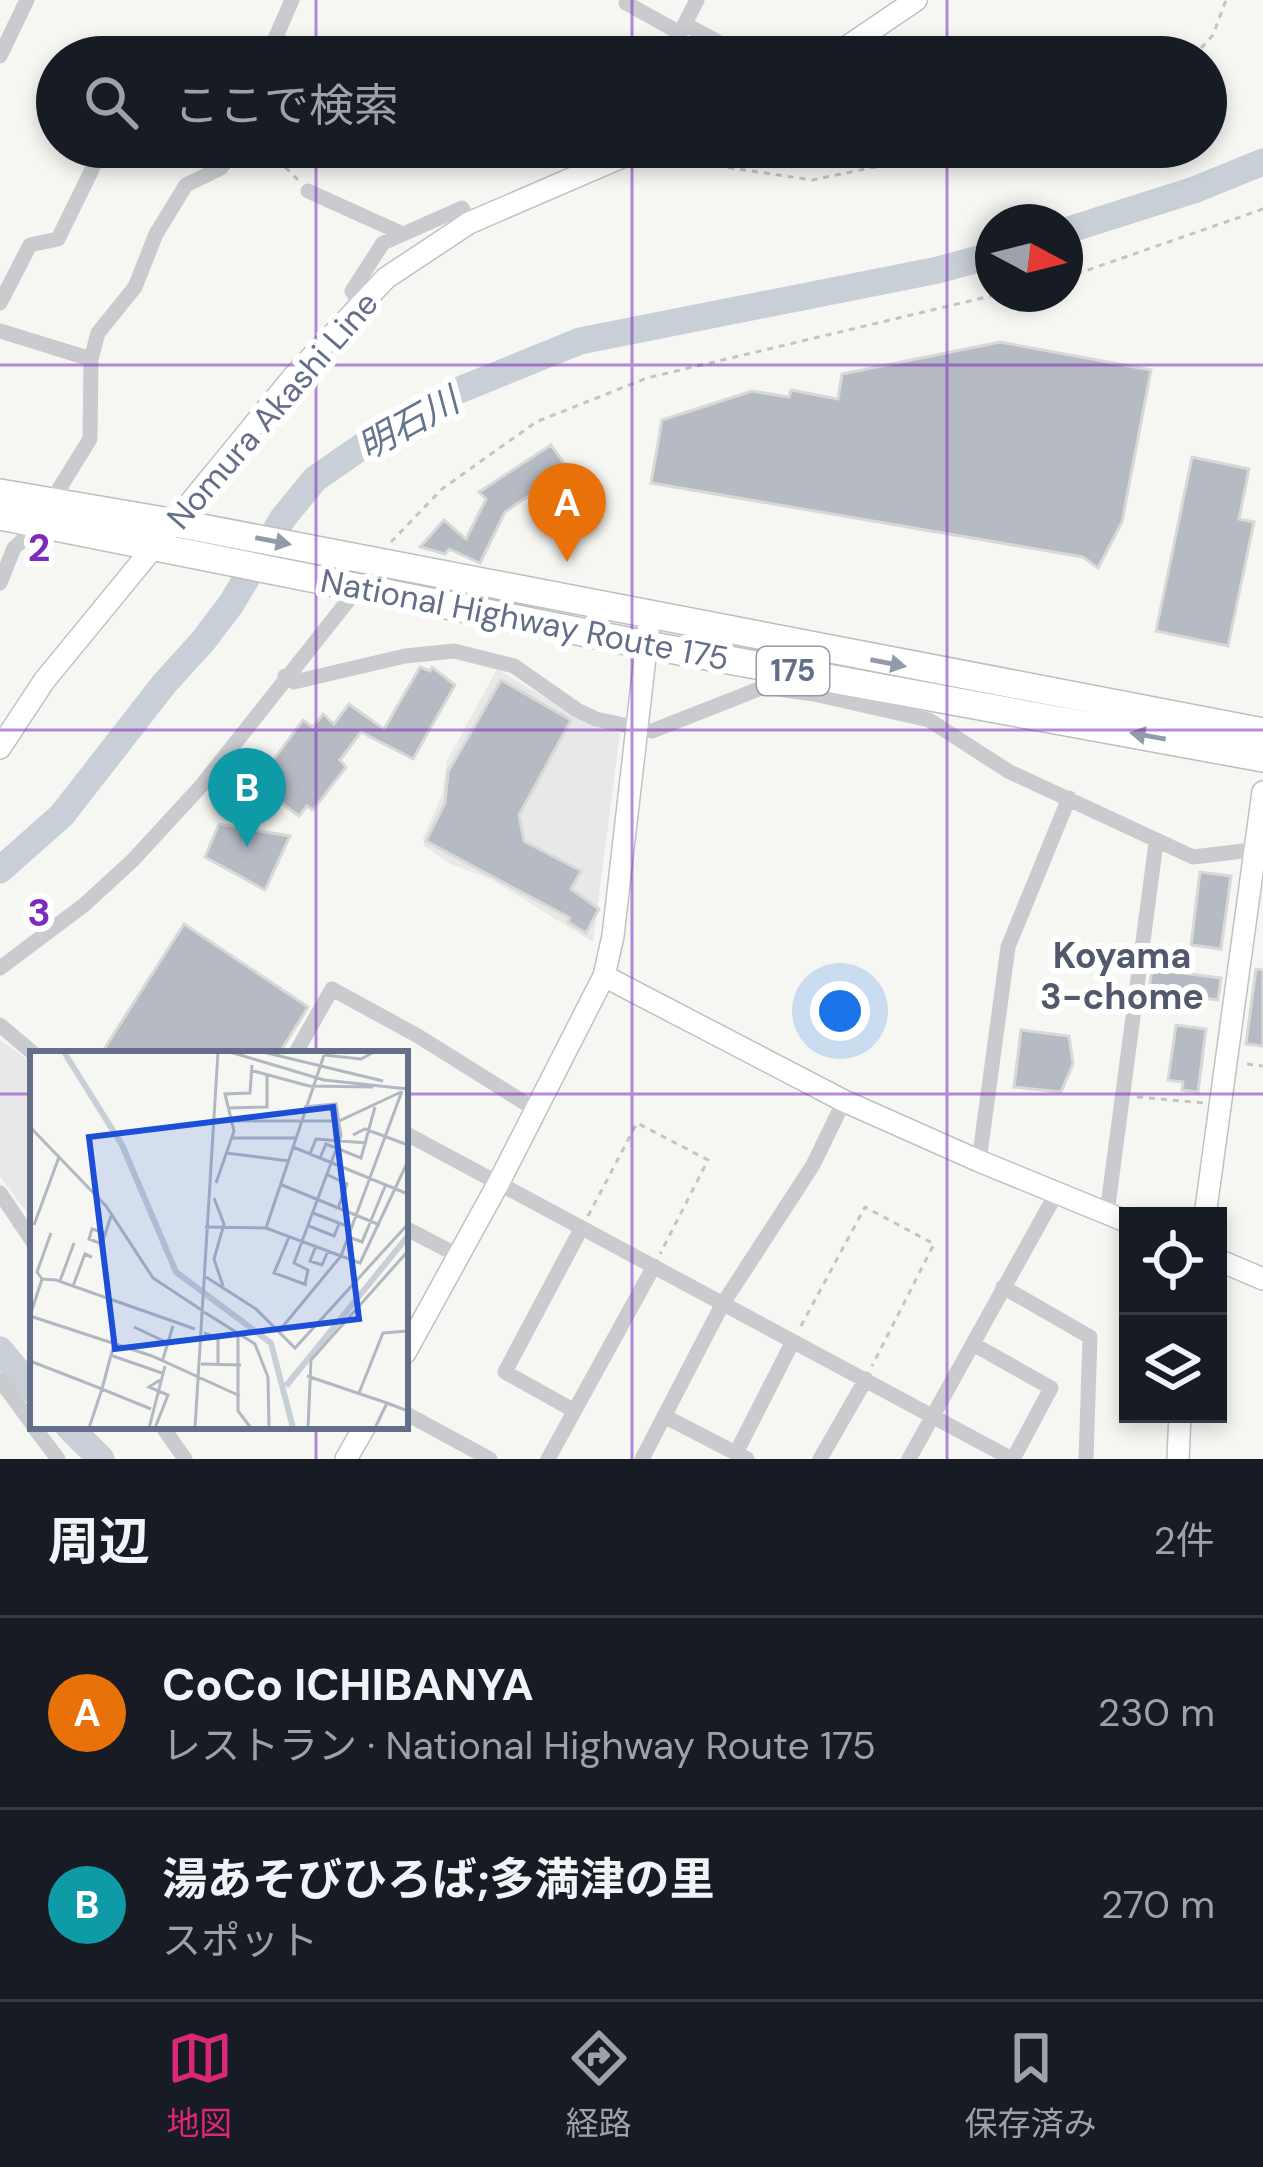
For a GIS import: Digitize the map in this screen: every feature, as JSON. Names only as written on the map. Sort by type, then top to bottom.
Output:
[{"type":"highway","name":"National Highway Route 175","points":[[0,493],[176,523],[207,543]]},
{"type":"highway","name":"National Highway Route 175","points":[[0,516],[155,545],[207,543],[329,566],[379,562],[1263,732]]},
{"type":"highway","name":"National Highway Route 175","points":[[329,566],[360,586],[816,684],[969,704],[1263,758]]},
{"type":"street","points":[[0,56],[27,0]]},
{"type":"street","points":[[276,36],[292,0]]},
{"type":"street","points":[[628,0],[626,3],[680,33],[697,0]]},
{"type":"street","points":[[863,36],[916,0]]},
{"type":"street","points":[[686,24],[708,36]]},
{"type":"street","points":[[0,303],[30,245],[58,238],[93,168]]},
{"type":"street","points":[[58,489],[91,439],[91,359],[98,333],[134,286],[156,234],[186,184],[221,168]]},
{"type":"street","name":"Nomura Akashi Line","points":[[1,742],[44,681],[294,376],[386,278],[470,223],[597,168]]},
{"type":"street","points":[[308,190],[403,234]]},
{"type":"street","points":[[361,305],[352,291],[382,243],[462,208],[470,223]]},
{"type":"street","points":[[0,331],[91,359]]},
{"type":"street","points":[[0,583],[14,548],[24,538]]},
{"type":"street","points":[[0,968],[84,905],[134,860],[202,785],[379,562]]},
{"type":"street","points":[[413,1318],[459,1256],[604,976],[613,936],[650,614]]},
{"type":"street","points":[[285,676],[294,682],[405,656],[454,651],[514,666],[577,710],[652,731],[764,687],[816,684],[929,720],[1008,771],[1192,857],[1259,849]]},
{"type":"street","points":[[956,739],[969,704]]},
{"type":"street","points":[[1205,1207],[1259,849],[1263,791]]},
{"type":"street","points":[[979,1161],[1008,947],[1069,798]]},
{"type":"street","points":[[604,976],[844,1100],[1118,1218],[1123,1095],[1156,843]]},
{"type":"street","points":[[297,1051],[332,989],[536,1110]]},
{"type":"street","points":[[0,1025],[30,1051]]},
{"type":"street","points":[[642,1459],[722,1305],[813,1166],[844,1100]]},
{"type":"street","points":[[408,1135],[1013,1459],[1051,1388],[973,1344]]},
{"type":"street","points":[[0,1192],[30,1237]]},
{"type":"street","points":[[909,1459],[1057,1192]]},
{"type":"street","points":[[573,1410],[505,1372],[581,1229]]},
{"type":"street","points":[[408,1230],[459,1256]]},
{"type":"street","points":[[1227,1264],[1263,1279]]},
{"type":"street","points":[[548,1459],[654,1266]]},
{"type":"street","points":[[1003,1287],[1090,1337],[1086,1459]]},
{"type":"street","points":[[664,1416],[742,1456],[792,1343]]},
{"type":"street","points":[[820,1459],[866,1378]]},
{"type":"street","points":[[0,1380],[30,1422]]},
{"type":"street","points":[[408,1415],[490,1459]]},
{"type":"street","points":[[1178,1459],[1180,1423]]},
{"type":"street","points":[[35,1429],[58,1459]]},
{"type":"street","points":[[164,1429],[185,1459]]},
{"type":"street","points":[[346,1459],[362,1429]]},
{"type":"path","points":[[1213,36],[1226,0]]},
{"type":"path","points":[[287,168],[308,190]]},
{"type":"path","points":[[743,168],[812,180],[870,168]]},
{"type":"path","points":[[1083,272],[1263,209]]},
{"type":"path","points":[[379,562],[390,543],[442,489],[536,422],[646,378],[975,300]]},
{"type":"path","points":[[1123,1095],[1219,1105]]},
{"type":"path","points":[[581,1229],[638,1123],[708,1160],[654,1266]]},
{"type":"path","points":[[792,1343],[865,1207],[934,1244],[866,1378]]},
{"type":"shaded area","points":[[497,669],[574,715],[620,733],[593,942],[491,879],[451,864],[424,846],[423,838],[442,795],[447,761]]},
{"type":"shaded area","points":[[0,1040],[30,1062],[30,1217],[0,1176]]},
{"type":"building","points":[[1000,342],[1151,370],[1122,522],[1098,568],[1083,557],[651,483],[662,420],[752,391],[789,397],[791,390],[838,399],[842,374]]},
{"type":"building","points":[[551,445],[568,469],[505,512],[480,563],[449,549],[445,554],[420,547],[444,520],[466,539],[486,499],[479,492]]},
{"type":"building","points":[[1192,457],[1249,469],[1239,519],[1254,522],[1228,646],[1156,631]]},
{"type":"building","points":[[420,667],[430,671],[432,667],[455,685],[413,759],[361,732],[340,760],[346,767],[313,810],[307,806],[299,816],[252,789],[303,720],[313,727],[323,714],[334,724],[349,704],[384,729]]},
{"type":"building","points":[[501,680],[571,720],[519,815],[524,841],[581,871],[571,889],[599,909],[586,933],[568,922],[570,918],[426,841],[445,803],[448,772]]},
{"type":"building","points":[[219,824],[290,836],[265,890],[205,857]]},
{"type":"building","points":[[1200,872],[1231,876],[1221,949],[1191,945]]},
{"type":"building","points":[[184,924],[308,1007],[281,1051],[103,1051]]},
{"type":"building","points":[[1152,969],[1221,978],[1218,1000],[1149,991]]},
{"type":"building","points":[[1256,969],[1263,970],[1263,1046],[1246,1044]]},
{"type":"building","points":[[1176,1025],[1206,1029],[1198,1092],[1182,1090],[1183,1082],[1168,1080]]},
{"type":"building","points":[[1021,1030],[1069,1036],[1073,1064],[1061,1092],[1014,1087]]},
{"type":"waterway","name":"明石川","points":[[1083,225],[1263,162]]},
{"type":"waterway","name":"明石川","points":[[0,870],[62,815],[203,641],[283,518],[315,479],[403,418],[580,341],[975,260]]},
{"type":"waterway","points":[[0,1350],[30,1386]]},
{"type":"waterway","points":[[71,1429],[101,1459]]},
{"type":"place","name":"CoCo ICHIBANYA","points":[[567,562]]},
{"type":"place","name":"湯あそびひろば;多満津の里","points":[[247,847]]},
{"type":"district","name":"Koyama 3-chome","points":[[1122,976]]}]
